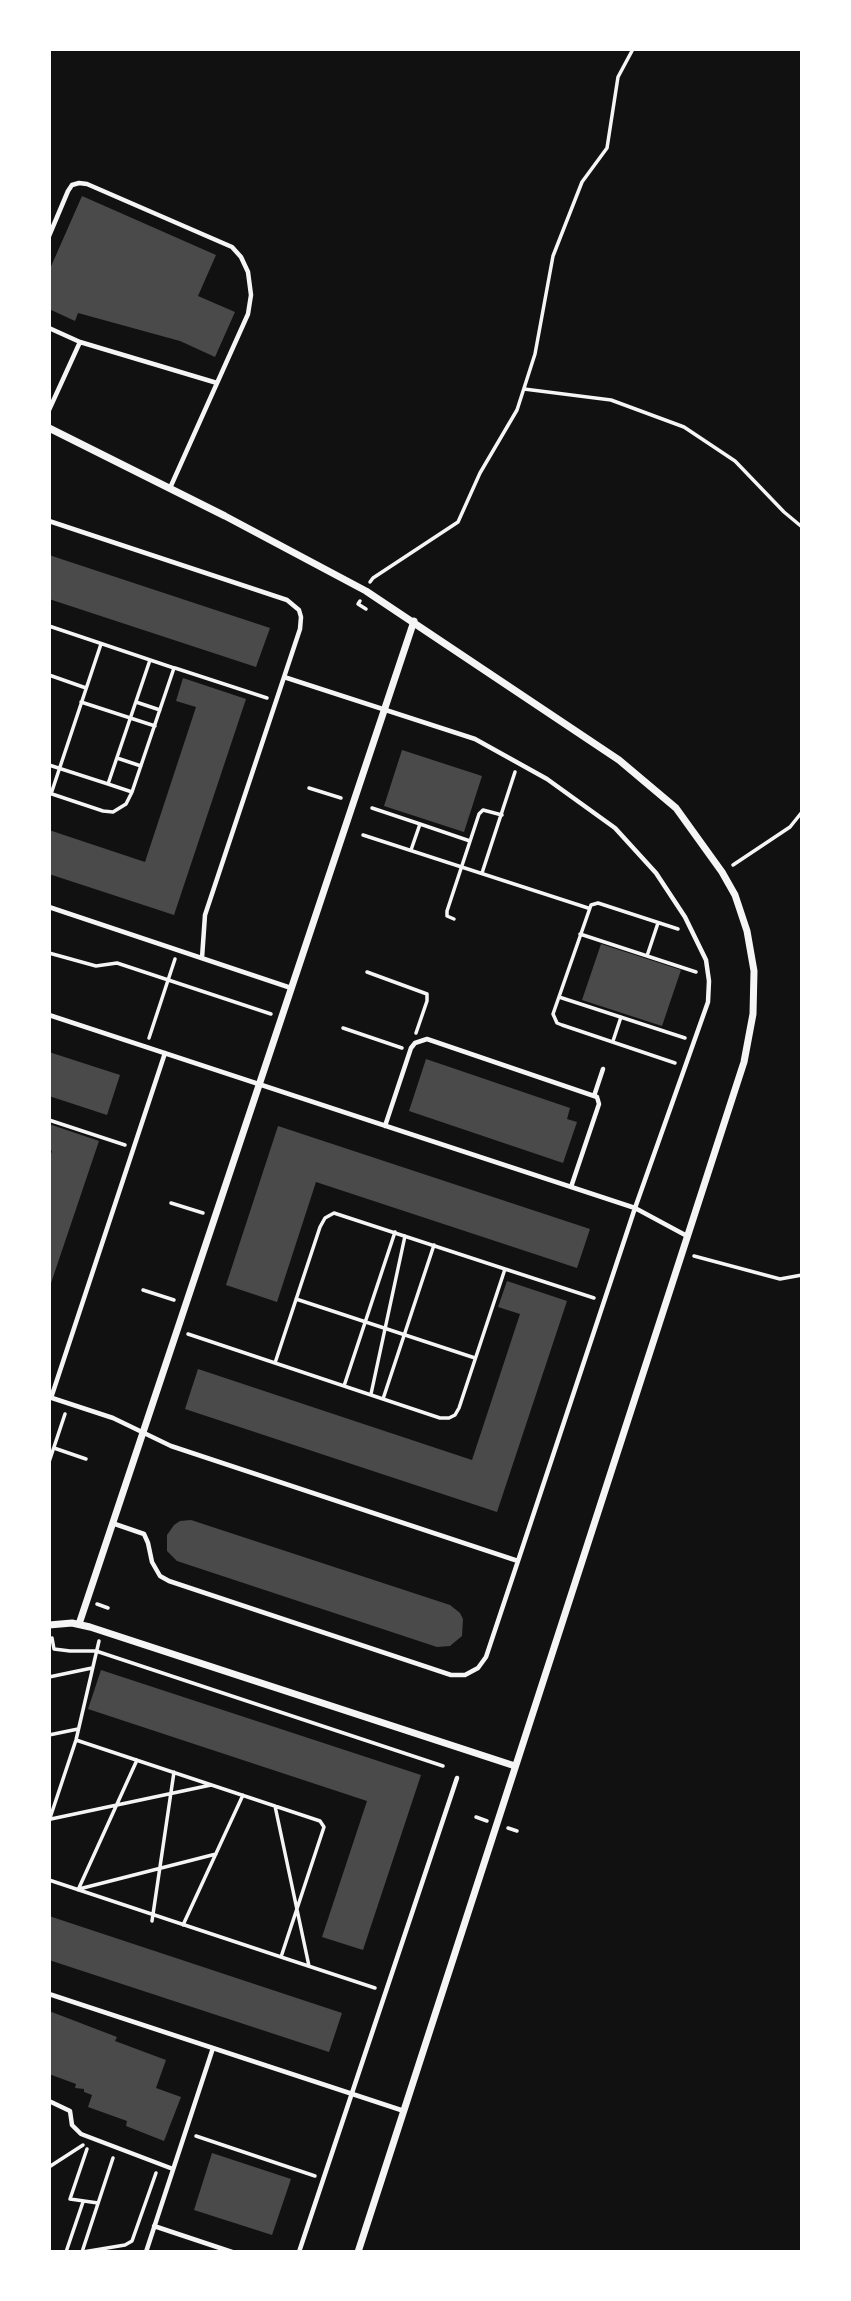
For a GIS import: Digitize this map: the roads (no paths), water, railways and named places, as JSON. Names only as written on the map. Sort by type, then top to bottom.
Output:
[{"type":"street","points":[[49,428],[366,591],[619,760],[676,808],[722,872],[735,895],[747,931],[754,971],[753,1014],[744,1062],[358,2252]]},
{"type":"street","points":[[79,1624],[414,621]]},
{"type":"street","points":[[49,1625],[79,1624],[515,1766]]},
{"type":"lane","points":[[49,236],[68,191],[72,185],[79,183],[232,247],[241,257],[248,272],[251,295],[248,314],[170,488]]},
{"type":"lane","points":[[49,328],[80,342],[218,383]]},
{"type":"lane","points":[[49,410],[80,342]]},
{"type":"lane","points":[[49,521],[287,600],[295,605],[301,617],[300,629],[205,915],[202,958]]},
{"type":"lane","points":[[113,1523],[144,1534],[156,1570],[169,1581],[451,1675],[466,1675],[478,1668],[486,1657],[635,1208],[708,1002],[706,960],[685,917],[656,873],[615,828],[547,779],[475,739],[284,677]]},
{"type":"lane","points":[[49,907],[291,988]]},
{"type":"lane","points":[[49,1015],[635,1208],[687,1236]]},
{"type":"lane","points":[[385,1126],[411,1050],[415,1043],[427,1039],[597,1097],[599,1104],[570,1187]]},
{"type":"lane","points":[[165,1053],[50,1397],[113,1418],[171,1446],[518,1561]]},
{"type":"lane","points":[[594,1096],[603,1069]]},
{"type":"lane","points":[[299,2252],[457,1778]]},
{"type":"lane","points":[[49,1994],[404,2111]]},
{"type":"lane","points":[[146,2252],[213,2048]]},
{"type":"lane","points":[[49,2101],[70,2110],[72,2125],[76,2131],[173,2169]]},
{"type":"lane","points":[[154,2226],[232,2252]]}]
